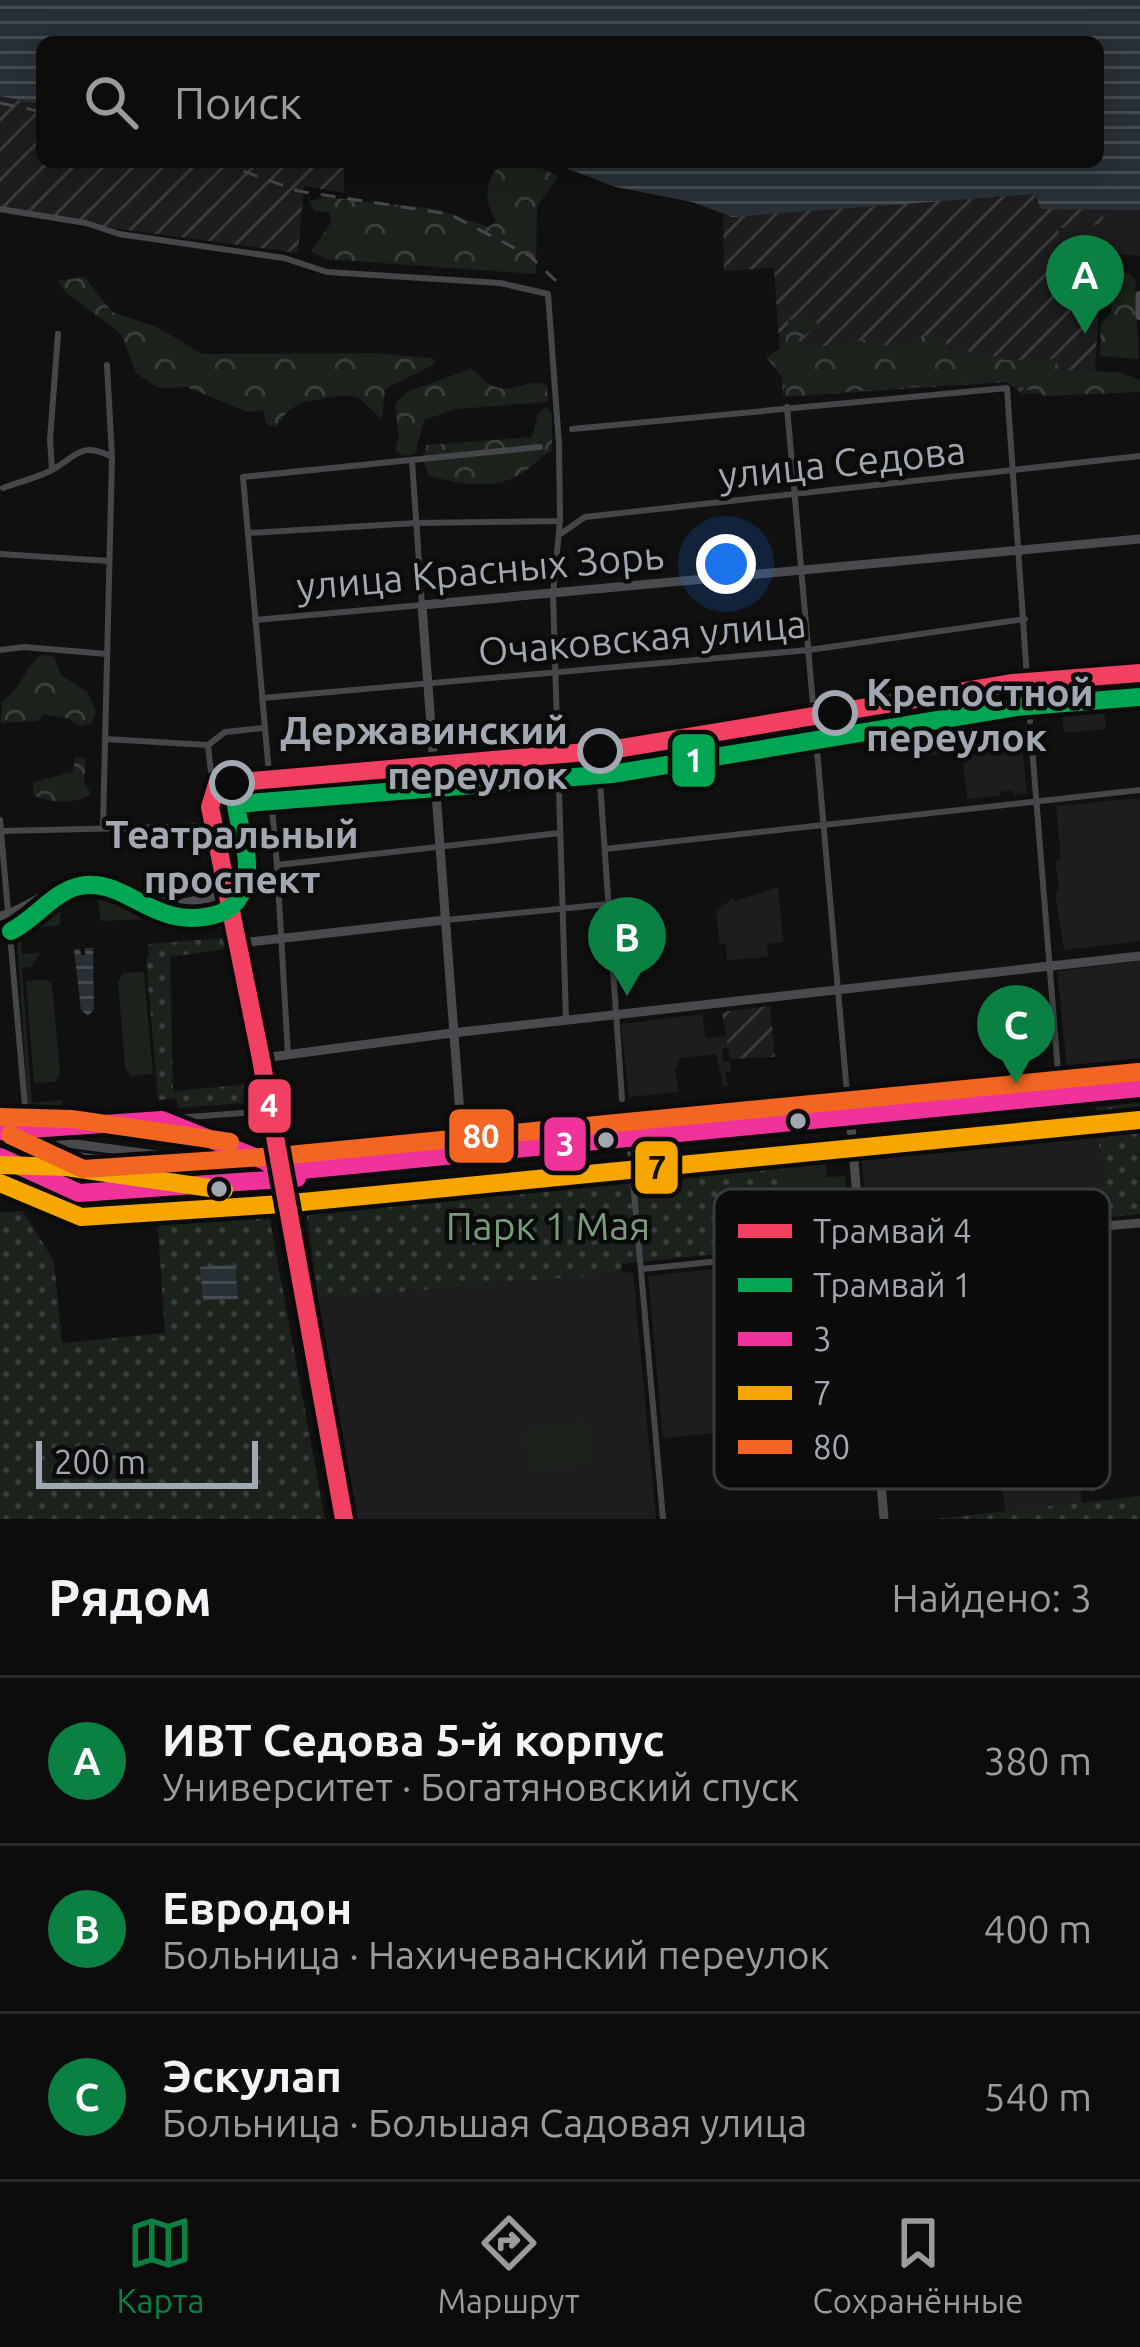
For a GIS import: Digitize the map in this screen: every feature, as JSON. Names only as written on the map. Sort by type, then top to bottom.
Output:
[{"type":"street","points":[[0,209],[86,223],[119,234],[284,258],[327,272],[500,283],[548,294],[559,431],[560,520],[553,594],[566,1021]]},
{"type":"street","points":[[1140,295],[1140,316]]},
{"type":"street","points":[[52,470],[58,334]]},
{"type":"street","points":[[103,826],[112,457],[107,364]]},
{"type":"street","points":[[572,429],[1007,388],[1030,721]]},
{"type":"street","points":[[787,407],[855,1189]]},
{"type":"street","points":[[288,1055],[277,865],[243,476],[540,447]]},
{"type":"street","points":[[3,488],[52,470],[76,452],[99,451],[112,457]]},
{"type":"street","name":"улица Седова","points":[[557,538],[585,517],[1140,456]]},
{"type":"street","points":[[412,461],[463,1155]]},
{"type":"street","points":[[248,532],[560,520]]},
{"type":"street","name":"улица Красных Зорь","points":[[255,620],[1140,539]]},
{"type":"street","points":[[0,554],[109,561]]},
{"type":"street","name":"Очаковская улица","points":[[262,698],[808,650],[1025,619]]},
{"type":"street","points":[[0,650],[23,647],[107,654]]},
{"type":"street","points":[[218,785],[598,753],[1028,685],[1140,675]]},
{"type":"street","points":[[105,739],[208,745],[225,732],[265,728]]},
{"type":"street","points":[[1031,734],[1060,1096]]},
{"type":"street","points":[[208,745],[211,772],[218,785],[212,802],[216,826],[282,1176]]},
{"type":"street","points":[[598,753],[622,1099]]},
{"type":"street","points":[[605,849],[1140,790]]},
{"type":"street","points":[[0,820],[4,916],[27,1130]]},
{"type":"street","points":[[1,831],[216,826]]},
{"type":"street","points":[[277,865],[561,833]]},
{"type":"street","points":[[172,904],[208,899],[228,882]]},
{"type":"street","points":[[4,916],[43,896],[78,886],[107,889],[216,918],[241,943]]},
{"type":"street","points":[[208,899],[235,917]]},
{"type":"street","points":[[241,943],[609,904]]},
{"type":"street","points":[[263,1058],[1140,956]]},
{"type":"street","points":[[263,1058],[346,1519]]},
{"type":"street","points":[[0,1141],[68,1143],[282,1176],[630,1147],[1060,1096],[1140,1092]]},
{"type":"street","points":[[0,1155],[79,1193],[262,1181],[463,1155],[1140,1092]]},
{"type":"street","points":[[0,1131],[269,1111]]},
{"type":"street","points":[[162,1120],[266,1161],[282,1176]]},
{"type":"street","points":[[630,1147],[663,1519]]},
{"type":"street","points":[[0,1155],[71,1156],[262,1181]]},
{"type":"street","points":[[1110,1226],[1140,1223]]},
{"type":"street","points":[[642,1270],[714,1262]]},
{"type":"street","points":[[881,1489],[884,1519]]},
{"type":"shaded area","points":[[0,0],[1140,0],[1140,210],[1041,209],[1035,194],[732,217],[692,202],[616,187],[566,168],[1104,168],[1104,36],[36,36],[36,104],[0,96]]},
{"type":"shaded area","points":[[0,96],[36,104],[36,168],[344,168],[344,193],[304,186],[298,253],[0,213]]},
{"type":"shaded area","points":[[1035,194],[1041,209],[1103,207],[1103,224],[1058,228],[1059,235],[1102,251],[1094,388],[1023,394],[1006,382],[783,397],[774,268],[724,271],[723,215]]},
{"type":"shaded area","points":[[1103,207],[1140,210],[1140,256],[1102,253],[1058,235],[1058,227],[1102,224]]},
{"type":"shaded area","points":[[1103,690],[1106,729],[1064,733],[1060,695]]},
{"type":"shaded area","points":[[1005,731],[1006,739],[1021,737],[1027,793],[1014,795],[1013,790],[967,799],[962,752],[917,757],[915,737]]},
{"type":"shaded area","points":[[1140,798],[1140,941],[1064,950],[1055,894],[1059,887],[1055,861],[1061,860],[1056,806]]},
{"type":"shaded area","points":[[778,887],[783,942],[767,944],[768,957],[727,960],[716,912],[732,898]]},
{"type":"shaded area","points":[[85,948],[93,948],[94,1009],[88,1016],[81,1010],[74,949],[85,955]]},
{"type":"shaded area","points":[[1140,961],[1140,1083],[1067,1088],[1057,971]]},
{"type":"shaded area","points":[[770,1006],[775,1057],[730,1059],[722,1012]]},
{"type":"shaded area","points":[[702,1014],[706,1038],[725,1036],[729,1048],[722,1049],[723,1062],[730,1062],[731,1071],[725,1071],[728,1086],[723,1087],[716,1054],[681,1058],[675,1069],[679,1092],[629,1097],[621,1024]]},
{"type":"shaded area","points":[[1096,1114],[1104,1189],[864,1189],[860,1137]]},
{"type":"shaded area","points":[[235,1264],[238,1299],[203,1301],[200,1267]]},
{"type":"shaded area","points":[[714,1269],[714,1433],[663,1438],[648,1276]]},
{"type":"shaded area","points":[[633,1272],[656,1519],[357,1519],[318,1299]]},
{"type":"shaded area","points":[[1002,1489],[1080,1489],[1082,1503],[1005,1512]]},
{"type":"green space","points":[[498,168],[540,168],[558,176],[537,207],[536,274],[325,259],[311,251],[331,223],[329,212],[314,211],[309,201],[325,197],[437,209],[488,227],[496,222],[488,198]]},
{"type":"green space","points":[[1114,273],[1129,273],[1136,281],[1138,359],[1100,356],[1101,323],[1111,314]]},
{"type":"green space","points":[[85,277],[112,312],[157,327],[202,354],[374,353],[433,358],[435,364],[385,389],[382,420],[358,397],[344,395],[300,403],[277,427],[266,424],[263,410],[247,412],[187,387],[158,388],[136,373],[121,334],[64,291],[58,281]]},
{"type":"green space","points":[[803,317],[821,325],[798,339],[805,349],[869,339],[891,348],[930,334],[945,338],[947,351],[968,347],[970,357],[1055,359],[1060,370],[1119,372],[1140,380],[1140,392],[1046,396],[1003,381],[787,396],[783,378],[766,357],[785,346],[788,320]]},
{"type":"green space","points":[[471,369],[503,389],[547,385],[548,402],[456,409],[424,420],[415,454],[404,456],[395,451],[399,436],[395,404],[408,391]]},
{"type":"green space","points":[[547,407],[552,415],[552,451],[522,473],[488,484],[429,476],[422,458],[427,445],[532,437],[538,413]]},
{"type":"green space","points":[[41,655],[54,656],[61,675],[88,693],[96,712],[92,723],[80,726],[44,714],[37,721],[1,723],[2,701]]},
{"type":"green space","points":[[75,757],[86,758],[84,781],[91,794],[62,802],[33,795],[33,782],[73,772]]},
{"type":"green space","points":[[125,899],[203,917],[101,921],[98,901]]},
{"type":"green space","points":[[61,904],[60,925],[20,930],[22,954],[40,953],[31,967],[22,968],[32,1103],[62,1100],[63,1108],[28,1110],[16,924],[42,906]]},
{"type":"green space","points":[[223,938],[225,949],[170,957],[173,1091],[252,1084],[256,1102],[178,1108],[176,1098],[158,1100],[148,944]]},
{"type":"green space","points":[[144,972],[153,1074],[131,1076],[125,1068],[118,983],[123,973]]},
{"type":"green space","points":[[46,979],[52,984],[60,1073],[55,1082],[34,1083],[26,981]]},
{"type":"green space","points":[[1140,1103],[1140,1214],[1111,1217],[1095,1107]]},
{"type":"green space","points":[[824,1143],[827,1177],[845,1176],[846,1189],[786,1189],[781,1147]]},
{"type":"green space","name":"Парк 1 Мая","points":[[781,1147],[786,1189],[714,1189],[714,1254],[621,1264],[622,1273],[318,1299],[306,1209],[318,1194]]},
{"type":"green space","points":[[265,1193],[325,1519],[0,1519],[0,1212],[23,1211],[54,1261],[62,1343],[165,1333],[158,1228],[172,1215],[176,1197]]},
{"type":"green space","points":[[588,1420],[594,1464],[529,1473],[523,1429]]},
{"type":"green space","points":[[1140,1496],[1140,1519],[937,1519]]},
{"type":"tram line","name":"4","points":[[344,1519],[210,807],[217,784],[610,750],[1013,683],[1140,673]]},
{"type":"tram line","name":"1","points":[[11,931],[61,894],[80,886],[113,889],[177,917],[198,918],[227,910],[241,895],[247,875],[236,804],[612,774],[1016,707],[1140,697]]},
{"type":"tram line","points":[[198,895],[221,903],[240,930]]},
{"type":"railway","points":[[0,103],[36,111]]},
{"type":"railway","points":[[235,168],[298,191],[449,214],[530,256],[556,281]]},
{"type":"transit line","name":"80","points":[[10,1135],[83,1169],[278,1156],[1138,1072]]},
{"type":"transit line","name":"3","points":[[0,1131],[162,1120],[265,1161],[281,1172],[1140,1088]]},
{"type":"transit line","name":"80","points":[[1,1117],[71,1119],[230,1142]]},
{"type":"transit line","name":"7","points":[[0,1183],[81,1217],[282,1204],[1140,1120]]},
{"type":"transit line","name":"3","points":[[0,1157],[79,1193],[297,1178]]},
{"type":"transit line","name":"7","points":[[0,1165],[66,1167],[224,1190]]},
{"type":"place","name":"ИВТ Седова 5-й корпус","points":[[1085,334]]},
{"type":"place","name":"Крепостной переулок","points":[[835,713]]},
{"type":"place","name":"Державинский переулок","points":[[600,751]]},
{"type":"place","name":"Театральный проспект","points":[[232,783]]},
{"type":"place","name":"Евродон","points":[[627,996]]},
{"type":"place","name":"Эскулап","points":[[1016,1084]]}]
